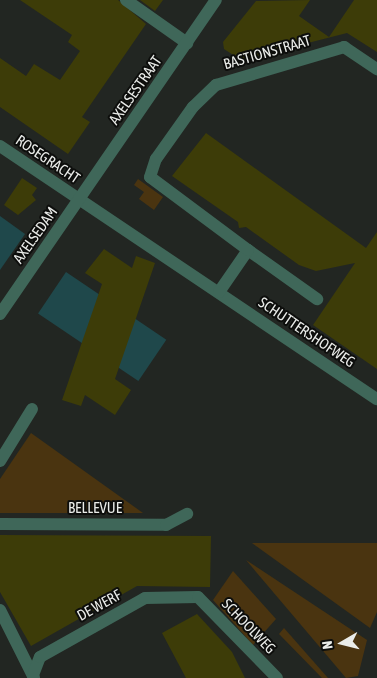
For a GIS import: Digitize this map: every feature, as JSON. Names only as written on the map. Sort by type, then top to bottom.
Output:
[{"type":"street","points":[[126,0],[187,43]]},
{"type":"street","name":"AXELSESTRAAT","points":[[79,198],[216,0]]},
{"type":"street","name":"BASTIONSTRAAT","points":[[248,250],[150,177],[150,170],[190,112],[216,85],[344,47],[377,69]]},
{"type":"street","name":"ROSEGRACHT","points":[[0,146],[79,198]]},
{"type":"street","name":"SCHUTTERSHOFWEG","points":[[79,198],[377,399]]},
{"type":"street","name":"AXELSEDAM","points":[[0,314],[79,198]]},
{"type":"street","points":[[219,292],[248,250],[317,299]]},
{"type":"street","points":[[0,461],[32,409]]},
{"type":"street","name":"BELLEVUE","points":[[0,524],[166,525],[187,514]]},
{"type":"street","name":"DE WERF","points":[[31,677],[40,657],[145,598],[198,597]]},
{"type":"street","name":"SCHOOLWEG","points":[[198,597],[278,678]]},
{"type":"street","points":[[0,610],[31,677]]},
{"type":"shaded area","points":[[138,179],[163,197],[154,210],[139,199],[144,192],[134,185]]},
{"type":"shaded area","points":[[31,433],[143,513],[0,513],[0,479]]},
{"type":"shaded area","points":[[252,543],[377,543],[377,612],[370,628]]},
{"type":"shaded area","points":[[246,560],[367,640],[358,676],[346,678]]},
{"type":"shaded area","points":[[233,571],[276,619],[253,645],[213,600]]},
{"type":"shaded area","points":[[284,628],[328,678],[322,678],[279,634]]},
{"type":"water","points":[[0,216],[25,234],[0,270]]},
{"type":"water","points":[[66,272],[166,340],[138,381],[38,313]]},
{"type":"building","points":[[20,0],[118,0],[146,24],[82,117],[90,122],[68,154],[0,107],[0,58],[26,76],[34,64],[60,80],[80,51],[68,42],[72,35]]},
{"type":"building","points":[[140,0],[163,0],[155,11]]},
{"type":"building","points":[[310,0],[299,16],[329,37],[354,0],[377,0],[377,52],[347,33],[241,60],[224,49],[223,42],[256,1]]},
{"type":"building","points":[[206,133],[366,248],[377,232],[377,369],[313,325],[355,263],[316,271],[299,265],[246,227],[239,228],[238,222],[172,176]]},
{"type":"building","points":[[22,178],[37,188],[32,195],[36,200],[18,215],[4,205]]},
{"type":"building","points":[[104,249],[132,268],[136,256],[155,263],[115,379],[131,390],[115,415],[85,395],[81,406],[62,400],[102,284],[85,273]]},
{"type":"building","points":[[0,535],[211,536],[210,587],[137,586],[31,646],[0,592]]},
{"type":"building","points":[[197,614],[232,652],[245,678],[186,678],[162,633]]}]
